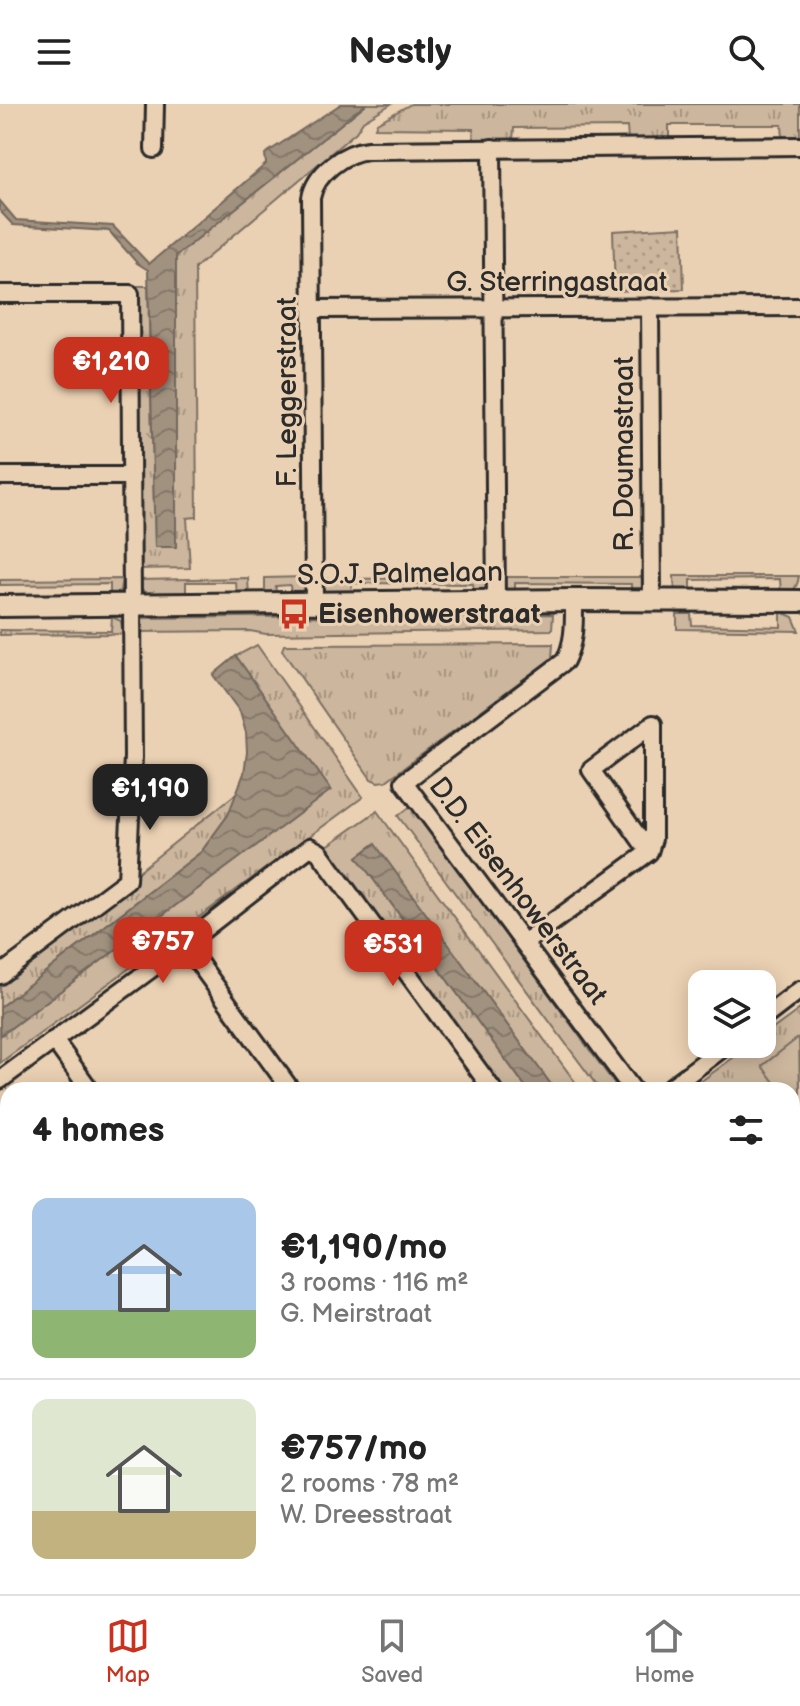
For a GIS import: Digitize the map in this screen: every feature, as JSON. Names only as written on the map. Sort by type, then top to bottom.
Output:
[{"type":"street","points":[[154,149],[155,104]]},
{"type":"street","points":[[496,601],[492,148],[800,146]]},
{"type":"street","name":"F. Leggerstraat","points":[[314,603],[311,198],[316,181],[356,151],[492,148]]},
{"type":"street","points":[[0,294],[130,294],[133,757],[127,880],[0,975]]},
{"type":"street","name":"R. Doumastraat","points":[[650,307],[652,601]]},
{"type":"street","name":"G. Sterringastraat","points":[[313,309],[800,307]]},
{"type":"street","points":[[0,476],[131,476]]},
{"type":"street","name":"S.O.J. Palmelaan","points":[[0,606],[574,600],[800,601]]},
{"type":"street","name":"D.D. Eisenhowerstraat","points":[[574,600],[572,648],[565,661],[404,782],[627,1082]]},
{"type":"street","points":[[524,943],[649,852],[653,839],[653,724],[591,770],[649,852]]},
{"type":"street","points":[[0,1080],[185,944],[310,847],[319,852],[487,1082]]},
{"type":"street","points":[[185,944],[285,1082]]},
{"type":"street","points":[[776,1008],[800,990]]},
{"type":"street","points":[[54,1040],[84,1082]]},
{"type":"street","points":[[678,1082],[709,1058]]},
{"type":"green space","points":[[366,104],[391,104],[363,121],[356,132],[195,268],[197,517],[187,518],[190,568],[137,569],[135,286],[148,286],[155,546],[175,547],[176,256]]},
{"type":"green space","points":[[411,104],[800,104],[800,139],[783,139],[782,125],[669,125],[669,138],[628,139],[627,127],[514,128],[513,140],[474,140],[473,129],[375,128],[377,123]]},
{"type":"green space","points":[[682,227],[684,289],[615,291],[613,231]]},
{"type":"green space","points":[[674,576],[799,576],[794,589],[781,595],[780,579],[691,580],[691,594],[675,594]]},
{"type":"green space","points":[[306,577],[306,585],[300,594],[291,596],[290,585],[276,586],[275,597],[265,597],[265,578]]},
{"type":"green space","points":[[502,577],[645,577],[641,590],[631,595],[631,584],[515,583],[515,597],[505,592]]},
{"type":"green space","points":[[248,578],[249,597],[237,597],[236,582],[186,582],[186,598],[147,595],[137,583],[138,580]]},
{"type":"green space","points":[[488,578],[484,592],[474,596],[473,584],[352,583],[351,597],[327,595],[318,579]]},
{"type":"green space","points":[[122,579],[120,591],[110,598],[110,584],[0,585],[0,580]]},
{"type":"green space","points":[[781,612],[793,617],[799,631],[677,629],[677,614],[691,614],[692,625],[781,627]]},
{"type":"green space","points":[[553,614],[552,630],[266,634],[250,631],[136,632],[136,618]]},
{"type":"green space","points":[[112,617],[121,621],[123,634],[0,635],[0,630],[111,631]]},
{"type":"green space","points":[[553,644],[552,658],[386,781],[378,782],[371,779],[282,650],[284,645]]},
{"type":"green space","points":[[257,645],[363,797],[0,1063],[0,1036],[330,790],[236,656]]},
{"type":"green space","points":[[238,792],[228,815],[201,852],[0,1007],[0,982]]},
{"type":"green space","points":[[411,806],[613,1082],[594,1082],[398,816]]},
{"type":"green space","points":[[377,811],[575,1082],[549,1082],[374,844],[357,857],[522,1082],[494,1082],[323,849]]},
{"type":"green space","points":[[800,1009],[800,1082],[700,1082],[733,1058],[776,1058],[776,1027]]},
{"type":"green space","points":[[799,1037],[800,1082],[774,1082],[762,1066]]},
{"type":"water","points":[[341,104],[366,104],[176,256],[176,547],[155,547],[148,270],[137,263],[109,231],[13,225],[0,211],[0,201],[16,220],[113,226],[149,264],[266,164],[265,154]]},
{"type":"water","points":[[236,656],[331,790],[0,1036],[0,1007],[201,852],[228,815],[244,773],[246,733],[240,712],[213,675]]},
{"type":"water","points":[[375,844],[549,1082],[522,1082],[357,857]]},
{"type":"place","name":"Eisenhowerstraat","points":[[294,614]]}]
